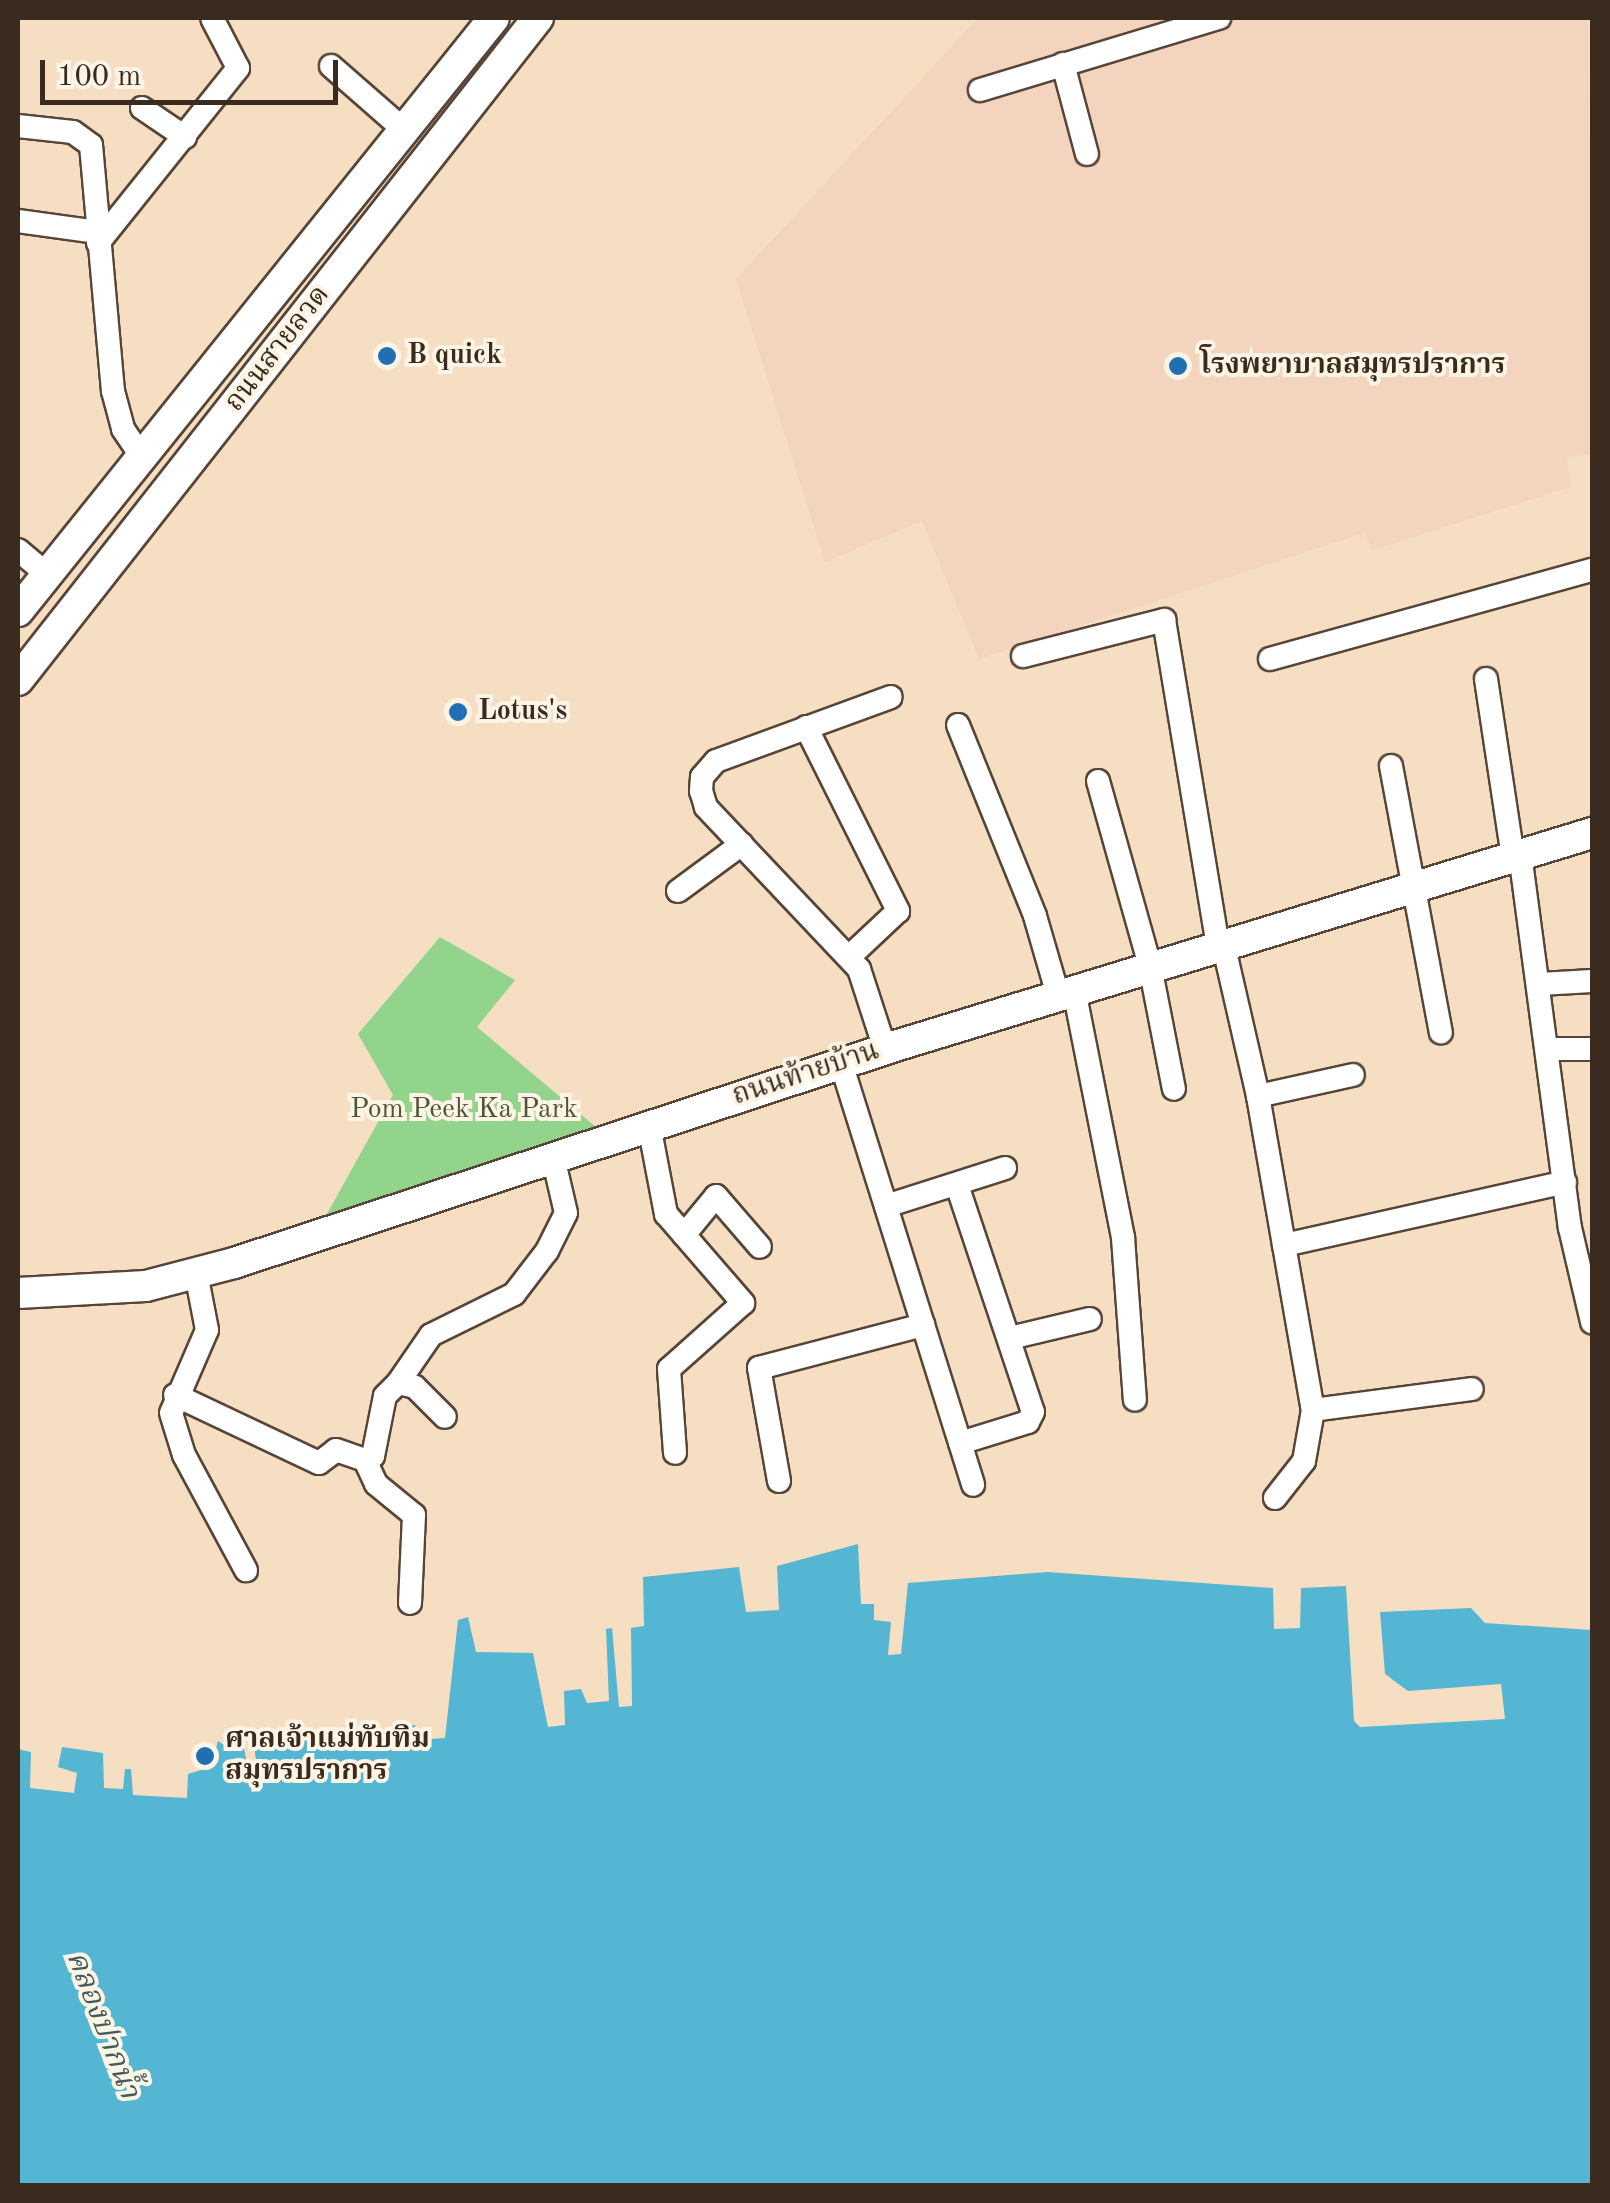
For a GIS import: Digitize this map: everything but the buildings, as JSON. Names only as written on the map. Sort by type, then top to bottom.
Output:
[{"type":"street","points":[[98,238],[185,137],[240,62],[212,18]]},
{"type":"street","name":"ถนนสายลวด","points":[[18,611],[494,18]]},
{"type":"street","name":"ถนนสายลวด","points":[[18,680],[538,18]]},
{"type":"street","points":[[980,90],[1218,18]]},
{"type":"street","points":[[1063,64],[1087,154]]},
{"type":"street","points":[[331,66],[421,164]]},
{"type":"street","points":[[142,108],[185,137]]},
{"type":"street","points":[[18,126],[85,136],[114,391],[122,430],[142,456]]},
{"type":"street","points":[[18,222],[98,238]]},
{"type":"street","points":[[18,550],[48,574]]},
{"type":"street","points":[[1270,660],[1592,570]]},
{"type":"street","points":[[1023,656],[1164,620],[1220,944],[1258,1096],[1313,1410],[1304,1461],[1275,1498]]},
{"type":"street","points":[[1486,679],[1540,984],[1565,1182],[1592,1322]]},
{"type":"street","points":[[885,1049],[849,957],[706,807],[702,778],[716,761],[891,697]]},
{"type":"street","points":[[958,725],[1066,992],[1123,1238],[1135,1400]]},
{"type":"street","points":[[806,727],[898,911],[849,957]]},
{"type":"street","points":[[1391,766],[1441,1032]]},
{"type":"street","points":[[1098,781],[1150,966],[1174,1089]]},
{"type":"street","name":"ถนนท้ายบ้าน","points":[[18,1292],[146,1286],[196,1273],[885,1049],[1592,833]]},
{"type":"street","points":[[678,891],[742,844]]},
{"type":"street","points":[[1540,984],[1592,981]]},
{"type":"street","points":[[1550,1049],[1592,1049]]},
{"type":"street","points":[[842,1063],[972,1485]]},
{"type":"street","points":[[1258,1096],[1353,1074]]},
{"type":"street","points":[[649,1125],[666,1214],[742,1302],[669,1369],[675,1453]]},
{"type":"street","points":[[365,1460],[382,1436],[385,1396],[431,1335],[514,1294],[547,1251],[566,1213],[553,1157]]},
{"type":"street","points":[[886,1206],[1005,1168]]},
{"type":"street","points":[[1284,1244],[1565,1182]]},
{"type":"street","points":[[957,1185],[1010,1338],[1032,1418],[960,1443]]},
{"type":"street","points":[[684,1235],[716,1196],[760,1247]]},
{"type":"street","points":[[196,1273],[207,1330],[175,1395],[171,1413],[184,1454],[246,1570]]},
{"type":"street","points":[[1010,1338],[1090,1319]]},
{"type":"street","points":[[779,1482],[759,1368],[923,1325]]},
{"type":"street","points":[[398,1383],[415,1387],[445,1417]]},
{"type":"street","points":[[1313,1410],[1472,1390]]},
{"type":"street","points":[[175,1395],[319,1463],[336,1450],[365,1460],[376,1484],[414,1515],[410,1603]]},
{"type":"shaded area","name":"โรงพยาบาลสมุทรปราการ","points":[[978,18],[1588,18],[1592,453],[1567,457],[1570,487],[1373,550],[1364,533],[979,659],[922,521],[825,562],[736,279]]},
{"type":"green space","name":"Pom Peek Ka Park","points":[[440,937],[515,980],[477,1027],[609,1138],[313,1239],[393,1095],[358,1034]]},
{"type":"water","name":"คลองปากน้ำ","points":[[858,1544],[861,1604],[874,1604],[874,1620],[891,1622],[888,1655],[901,1654],[908,1583],[1047,1572],[1273,1588],[1274,1629],[1300,1628],[1301,1588],[1346,1586],[1354,1721],[1360,1727],[1505,1719],[1501,1684],[1408,1691],[1385,1674],[1380,1612],[1471,1608],[1485,1623],[1592,1630],[1592,2185],[18,2185],[18,1749],[31,1752],[30,1788],[74,1793],[77,1773],[58,1767],[62,1747],[103,1753],[104,1788],[123,1789],[125,1769],[131,1769],[133,1795],[187,1798],[188,1774],[211,1767],[218,1741],[231,1750],[244,1748],[252,1790],[260,1788],[254,1746],[415,1725],[417,1740],[445,1738],[458,1620],[468,1617],[476,1652],[533,1653],[548,1727],[565,1725],[564,1691],[581,1689],[587,1703],[609,1701],[606,1629],[612,1628],[619,1707],[632,1706],[631,1628],[644,1626],[643,1577],[739,1567],[746,1612],[779,1610],[777,1566]]},
{"type":"place","name":"B quick","points":[[387,356]]},
{"type":"place","name":"โรงพยาบาลสมุทรปราการ","points":[[1178,366]]},
{"type":"place","name":"Lotus's","points":[[458,712]]},
{"type":"place","name":"ศาลเจ้าแม่ทับทิม สมุทรปราการ","points":[[205,1756]]}]
